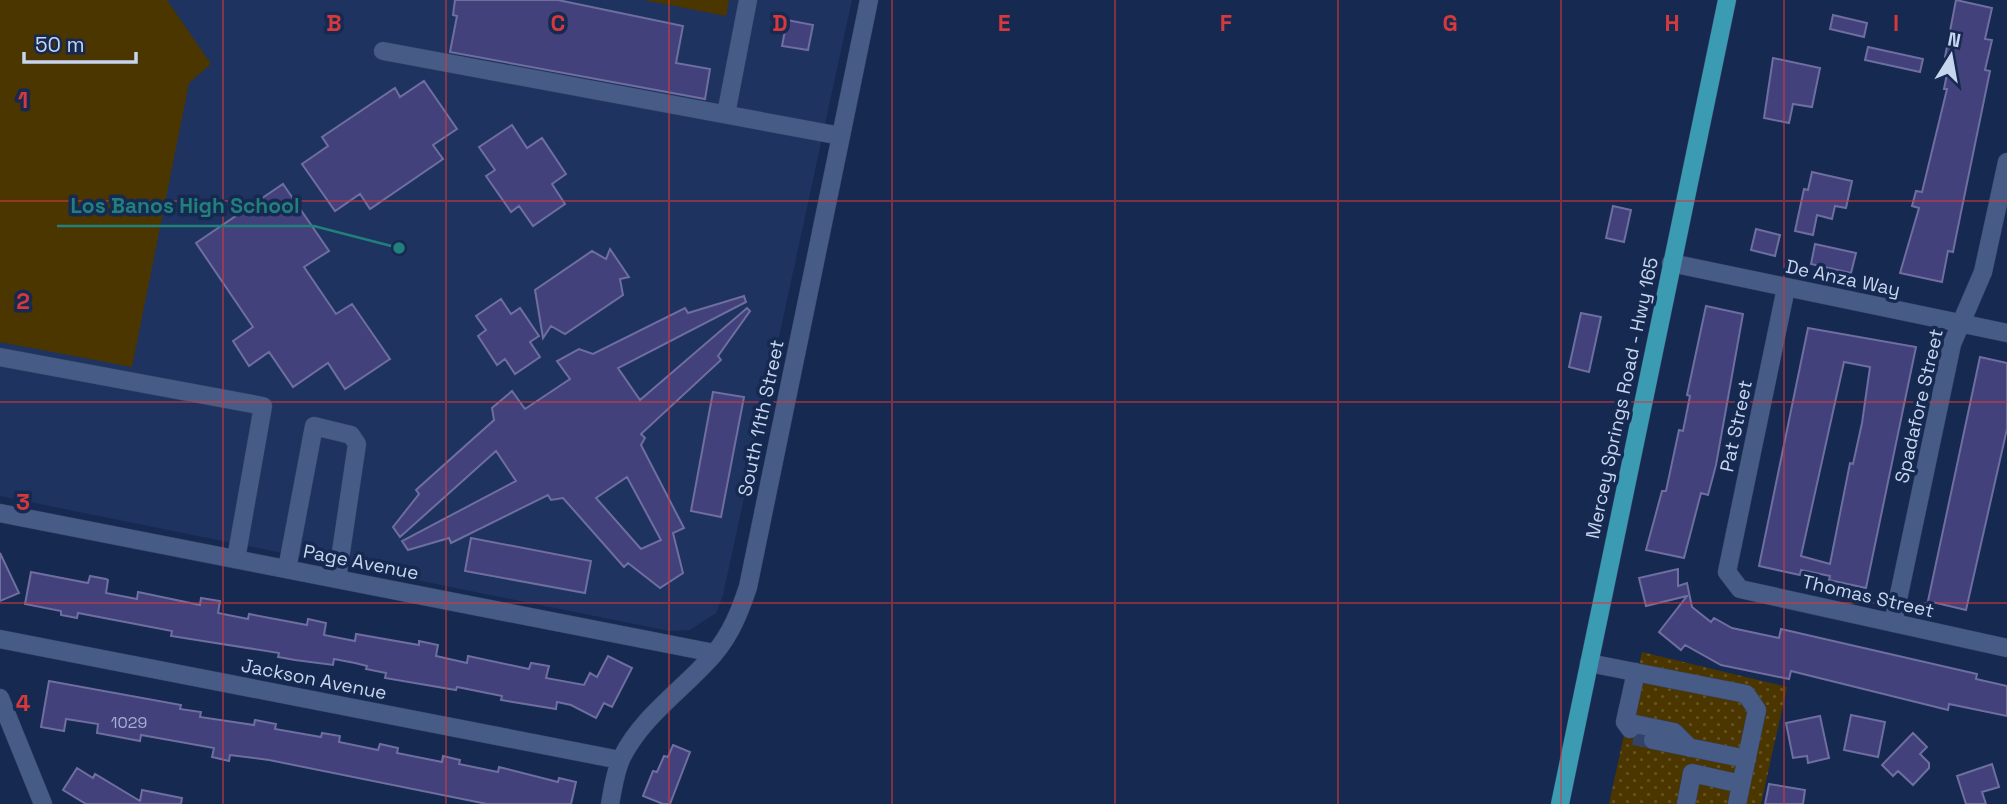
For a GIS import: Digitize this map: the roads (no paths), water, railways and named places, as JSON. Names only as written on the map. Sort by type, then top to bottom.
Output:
[{"type":"main road","name":"Mercey Springs Road - Hwy 165","points":[[1560,804],[1727,0]]},
{"type":"street","points":[[726,114],[748,0]]},
{"type":"street","name":"South 11th Street","points":[[610,804],[620,760],[657,709],[714,653],[739,614],[748,587],[869,0]]},
{"type":"street","points":[[383,51],[841,136]]},
{"type":"street","name":"Spadafore Street","points":[[1893,622],[1952,344],[1983,272],[2007,162]]},
{"type":"street","name":"De Anza Way","points":[[1671,264],[2007,333]]},
{"type":"street","name":"Pat Street","points":[[1727,572],[1786,288]]},
{"type":"street","points":[[0,357],[263,406],[236,559]]},
{"type":"street","points":[[287,569],[314,425],[351,435],[357,444],[337,579]]},
{"type":"street","name":"Page Avenue","points":[[0,513],[714,653]]},
{"type":"street","name":"Thomas Street","points":[[1727,572],[1740,589],[2007,648]]},
{"type":"street","name":"Jackson Avenue","points":[[0,639],[620,760]]},
{"type":"street","points":[[1589,663],[1746,694],[1757,710],[1737,804]]},
{"type":"street","points":[[1636,672],[1630,729],[1674,732],[1690,748]]},
{"type":"street","points":[[0,698],[43,804]]},
{"type":"street","points":[[1653,740],[1747,759]]},
{"type":"street","points":[[1686,804],[1692,774],[1741,784]]},
{"type":"tunnel","points":[[1634,736],[1653,740]]},
{"type":"place","name":"Los Banos High School","points":[[399,248]]}]
